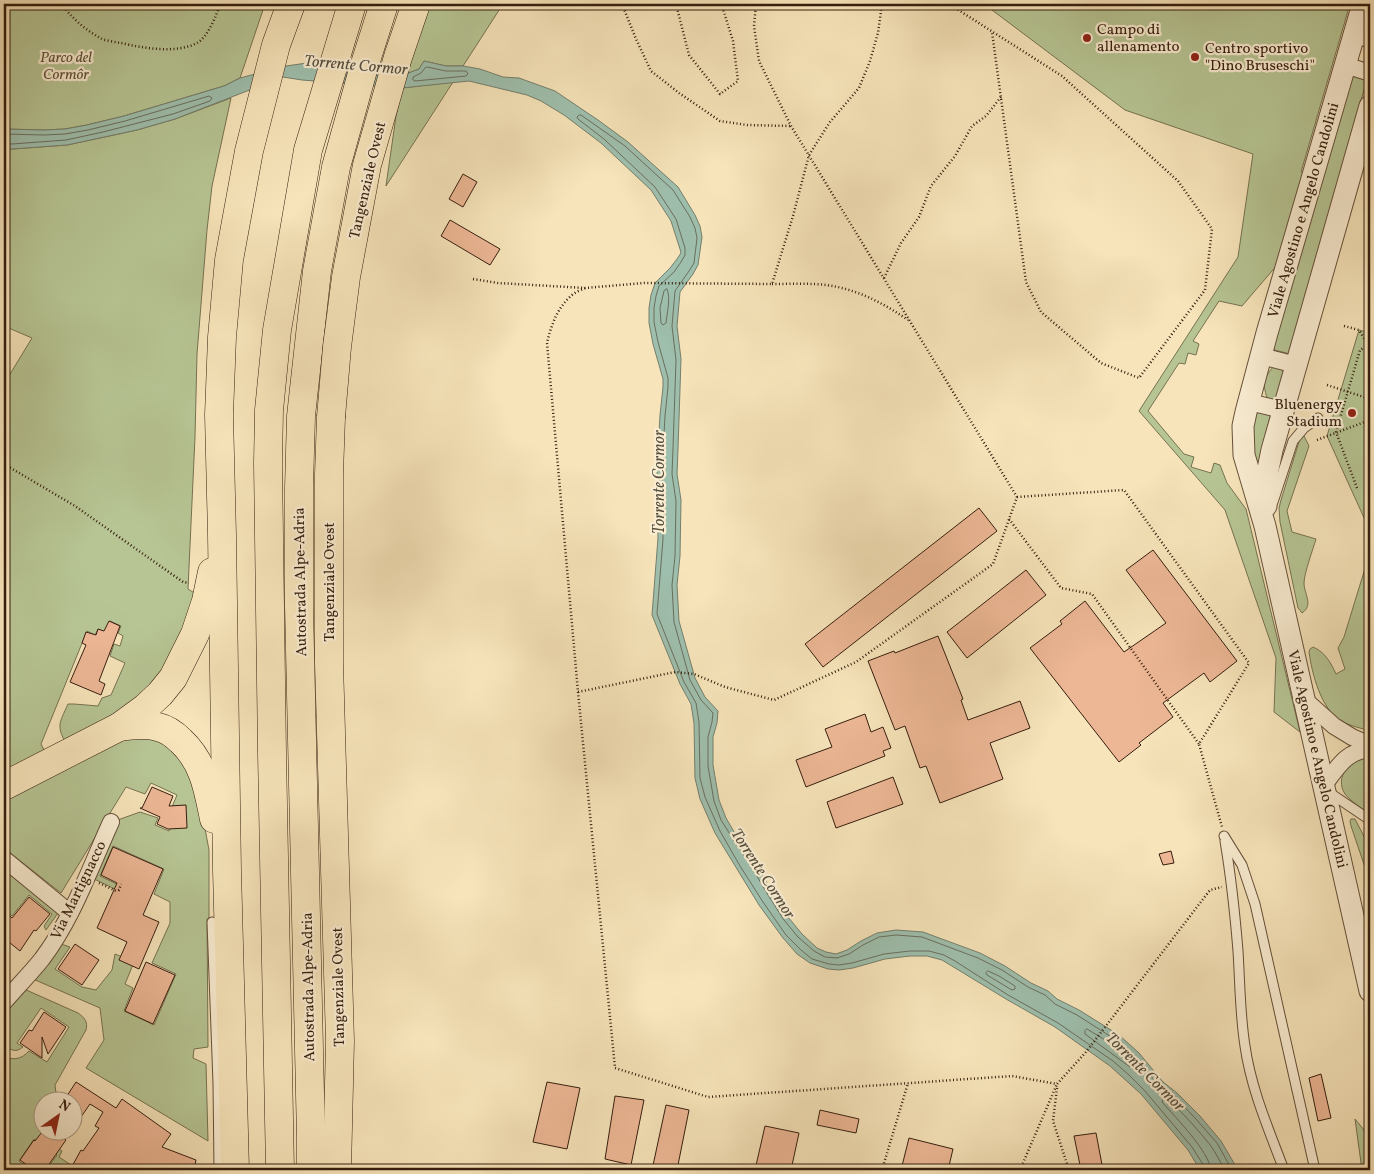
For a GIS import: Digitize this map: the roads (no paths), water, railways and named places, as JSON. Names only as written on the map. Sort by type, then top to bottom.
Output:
[{"type":"highway","points":[[235,1170],[218,415],[222,337],[230,260],[236,224],[249,151],[276,45],[291,4]]},
{"type":"highway","name":"Autostrada Alpe-Adria","points":[[280,1170],[272,763],[269,410],[277,330],[308,150],[352,4]]},
{"type":"highway","name":"Autostrada Alpe-Adria","points":[[311,1170],[299,606],[298,488],[301,416],[317,271],[336,166],[384,4]]},
{"type":"highway","name":"Tangenziale Ovest","points":[[338,1170],[340,1041],[329,663],[329,484],[332,417],[337,347],[346,277],[367,165],[398,57],[416,4]]},
{"type":"highway","points":[[4,786],[119,727],[145,708],[160,694],[173,678],[195,634],[202,615],[222,535]]},
{"type":"highway","points":[[119,727],[141,724],[158,726],[171,733],[189,748],[206,778],[214,820],[227,870]]},
{"type":"street","name":"Viale Agostino e Angelo Candolini","points":[[1363,4],[1261,356],[1243,426],[1244,454],[1266,526],[1324,787],[1365,952],[1370,991]]},
{"type":"street","points":[[1370,12],[1363,37],[1370,40]]},
{"type":"street","points":[[1345,65],[1370,73]]},
{"type":"street","name":"Viale Agostino e Angelo Candolini","points":[[1266,526],[1266,479],[1272,450],[1370,106]]},
{"type":"street","points":[[1261,356],[1296,365]]},
{"type":"street","points":[[1249,402],[1282,410]]},
{"type":"street","points":[[1304,700],[1342,731],[1370,745]]},
{"type":"street","points":[[1324,787],[1343,760],[1349,755],[1370,749]]},
{"type":"street","name":"Via Martignacco","points":[[4,1002],[42,958],[70,913],[111,822]]},
{"type":"street","points":[[4,859],[70,913]]},
{"type":"lane","points":[[1266,526],[1293,441],[1304,428],[1318,418]]},
{"type":"lane","points":[[1324,787],[1370,820]]},
{"type":"lane","points":[[1284,1170],[1253,1085],[1245,1047],[1240,1006],[1232,883],[1224,836],[1242,865],[1255,904],[1314,1170]]},
{"type":"lane","points":[[212,922],[219,1170]]},
{"type":"water","name":"Torrente Cormor","points":[[424,61],[446,66],[480,69],[503,77],[519,78],[555,91],[628,142],[678,187],[700,226],[702,237],[698,265],[680,292],[677,326],[681,359],[677,474],[681,500],[680,556],[677,585],[679,621],[695,678],[705,697],[718,711],[713,737],[713,765],[719,800],[726,818],[737,837],[756,863],[788,917],[817,948],[826,952],[836,954],[847,950],[877,933],[896,930],[923,932],[980,953],[1005,966],[1119,1035],[1139,1053],[1163,1082],[1200,1116],[1221,1141],[1238,1170],[1200,1170],[1188,1150],[1141,1094],[1110,1066],[1055,1027],[942,960],[927,956],[910,956],[885,959],[853,968],[828,969],[810,963],[797,954],[759,905],[715,833],[700,799],[695,778],[694,723],[691,704],[680,684],[652,615],[658,538],[657,469],[663,379],[653,344],[649,323],[649,308],[655,283],[670,268],[681,253],[671,221],[651,190],[601,143],[564,115],[541,101],[527,95],[469,81],[402,88],[283,77],[175,119],[137,130],[67,145],[4,148],[4,129],[65,129],[87,125],[124,116],[224,86],[240,78],[286,66],[307,63],[406,74],[419,69]]},
{"type":"place","name":"Campo di allenamento","points":[[1087,38]]},
{"type":"place","name":"Centro sportivo \"Dino Bruseschi\"","points":[[1195,57]]},
{"type":"place","name":"Bluenergy Stadium","points":[[1352,413]]},
{"type":"park label","name":"Parco del Cormôr","points":[[66,66]]}]
